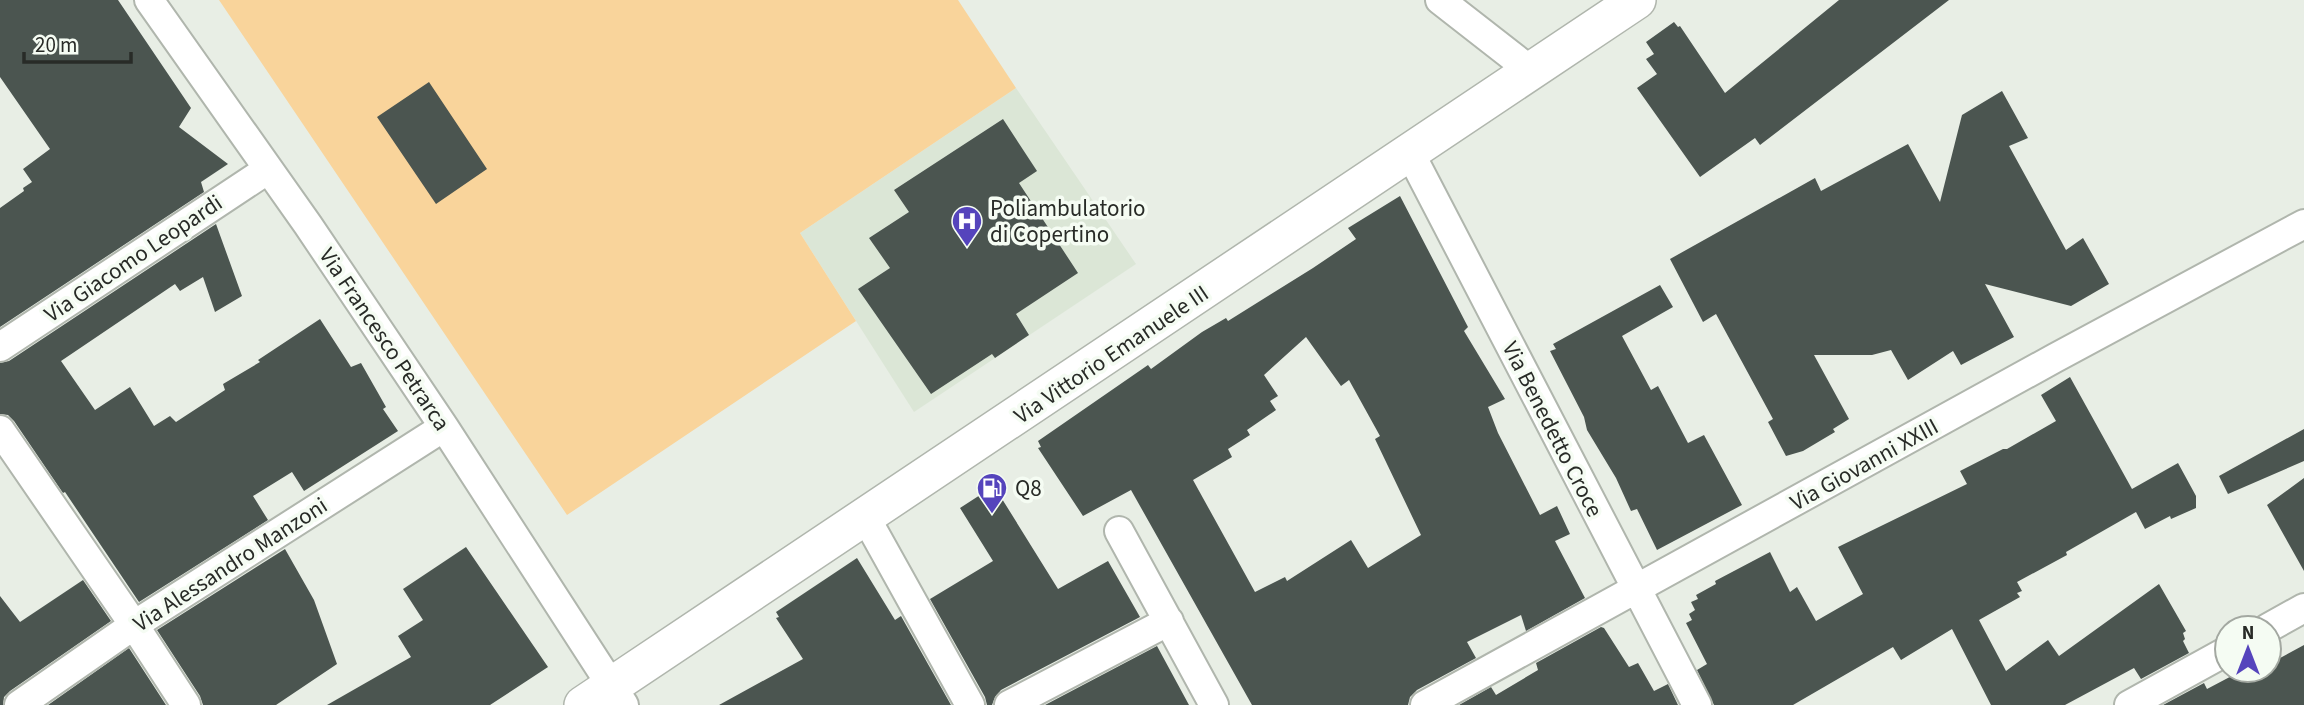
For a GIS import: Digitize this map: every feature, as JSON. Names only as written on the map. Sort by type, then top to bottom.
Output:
[{"type":"street","name":"Via Francesco Petrarca","points":[[149,0],[308,225],[619,695]]},
{"type":"street","points":[[1440,0],[1531,71]]},
{"type":"street","name":"Via Vittorio Emanuele III","points":[[583,705],[619,695],[866,517],[1637,0]]},
{"type":"street","name":"Via Benedetto Croce","points":[[1410,153],[1697,705]]},
{"type":"street","name":"Via Giacomo Leopardi","points":[[0,347],[267,170]]},
{"type":"street","name":"Via Giovanni XXIII","points":[[1425,705],[2304,224]]},
{"type":"street","name":"Via Alessandro Manzoni","points":[[19,705],[134,625],[444,427]]},
{"type":"street","points":[[0,430],[186,705]]},
{"type":"street","points":[[866,517],[970,705]]},
{"type":"street","points":[[1119,531],[1214,705]]},
{"type":"street","points":[[2283,619],[2304,608]]},
{"type":"street","points":[[1009,705],[1168,621]]},
{"type":"street","points":[[2129,705],[2213,658]]},
{"type":"shaded area","points":[[219,0],[958,0],[1016,88],[800,233],[856,321],[567,515]]},
{"type":"shaded area","name":"Poliambulatorio di Copertino","points":[[1016,88],[1136,264],[914,412],[800,233]]},
{"type":"building","points":[[0,0],[118,0],[191,108],[179,127],[228,164],[201,182],[204,192],[0,327],[0,208],[32,182],[23,169],[50,149],[0,77]]},
{"type":"building","points":[[1839,0],[1949,0],[1760,145],[1755,138],[1700,177],[1637,88],[1657,74],[1646,59],[1654,54],[1646,42],[1674,22],[1680,26],[1725,93]]},
{"type":"building","points":[[429,82],[487,169],[436,204],[377,117]]},
{"type":"building","points":[[2002,91],[2028,138],[2009,146],[2066,250],[2083,238],[2109,284],[2071,306],[1985,284],[2014,337],[1961,365],[1953,351],[1908,380],[1891,350],[1872,355],[1814,355],[1849,419],[1833,429],[1835,432],[1803,451],[1786,456],[1768,422],[1773,419],[1716,314],[1703,322],[1670,259],[1815,178],[1821,191],[1908,144],[1940,202],[1962,115]]},
{"type":"building","points":[[1003,119],[1037,171],[1019,183],[1078,273],[1016,314],[1029,335],[995,358],[992,354],[931,394],[858,289],[890,268],[869,238],[909,212],[894,190]]},
{"type":"building","points":[[1400,196],[1468,327],[1464,331],[1505,399],[1488,407],[1498,433],[1540,515],[1557,506],[1570,534],[1555,541],[1585,598],[1526,631],[1521,615],[1467,642],[1476,658],[1417,690],[1410,697],[1408,705],[1252,705],[1131,490],[1083,516],[1038,448],[1041,447],[1038,441],[1148,365],[1151,369],[1202,332],[1226,318],[1228,321],[1356,239],[1348,228]],"holes":[[[1306,337],[1341,386],[1349,380],[1380,436],[1375,439],[1421,535],[1368,568],[1351,540],[1287,581],[1285,577],[1255,592],[1193,480],[1232,457],[1228,449],[1250,435],[1247,430],[1276,410],[1270,401],[1278,396],[1264,375]]]},
{"type":"building","points":[[216,224],[242,296],[215,312],[203,277],[180,291],[175,284],[61,361],[95,410],[130,387],[154,426],[170,416],[176,422],[225,390],[223,384],[260,362],[258,360],[320,319],[351,367],[361,363],[386,407],[383,409],[398,431],[304,491],[292,472],[253,496],[268,520],[139,602],[14,421],[8,415],[0,414],[0,363],[9,361]]},
{"type":"building","points":[[1660,285],[1673,307],[1622,336],[1651,390],[1658,386],[1688,443],[1704,435],[1742,505],[1657,550],[1637,509],[1631,511],[1616,478],[1587,430],[1584,417],[1550,351],[1556,349],[1553,344]]},
{"type":"building","points":[[2070,377],[2132,489],[2178,463],[2196,496],[2196,508],[2171,519],[2170,516],[2145,529],[2136,512],[2017,582],[2022,591],[2017,593],[2020,597],[1979,620],[2006,671],[2048,640],[2059,656],[2159,584],[2186,631],[2183,633],[2183,641],[2189,653],[2141,679],[2134,668],[2065,705],[1991,705],[1952,629],[1901,660],[1893,647],[1793,705],[1714,705],[1697,670],[1707,664],[1686,623],[1692,620],[1689,614],[1695,610],[1691,602],[1698,599],[1696,595],[1716,584],[1715,581],[1770,552],[1790,592],[1797,587],[1816,621],[1863,594],[1838,547],[1967,484],[1960,471],[2007,449],[2056,421],[2041,395]]},
{"type":"building","points":[[2304,429],[2304,461],[2228,494],[2219,476]]},
{"type":"building","points":[[2304,478],[2304,571],[2267,505]]},
{"type":"building","points":[[994,486],[1058,589],[1108,561],[1140,617],[1001,690],[992,705],[987,705],[930,599],[993,561],[960,508]]},
{"type":"building","points":[[466,547],[548,667],[490,705],[327,705],[411,657],[398,636],[423,620],[403,589]]},
{"type":"building","points":[[285,549],[314,600],[337,664],[276,705],[203,705],[200,696],[157,630]]},
{"type":"building","points":[[857,558],[895,620],[901,616],[951,705],[719,705],[803,659],[776,618],[779,617],[776,612]]},
{"type":"building","points":[[83,580],[111,621],[10,691],[4,697],[3,705],[0,705],[0,596],[20,622]]},
{"type":"building","points":[[1601,627],[1629,667],[1638,663],[1654,691],[1668,684],[1678,705],[1459,705],[1491,687],[1496,695],[1538,670],[1536,663]]},
{"type":"building","points":[[2304,645],[2304,705],[2163,705],[2204,683],[2207,689],[2216,684],[2283,684],[2283,656]]},
{"type":"building","points":[[1157,646],[1189,705],[1045,705]]},
{"type":"building","points":[[129,648],[166,705],[48,705]]},
{"type":"place","name":"Poliambulatorio di Copertino","points":[[967,248]]},
{"type":"place","name":"Q8","points":[[992,515]]}]
